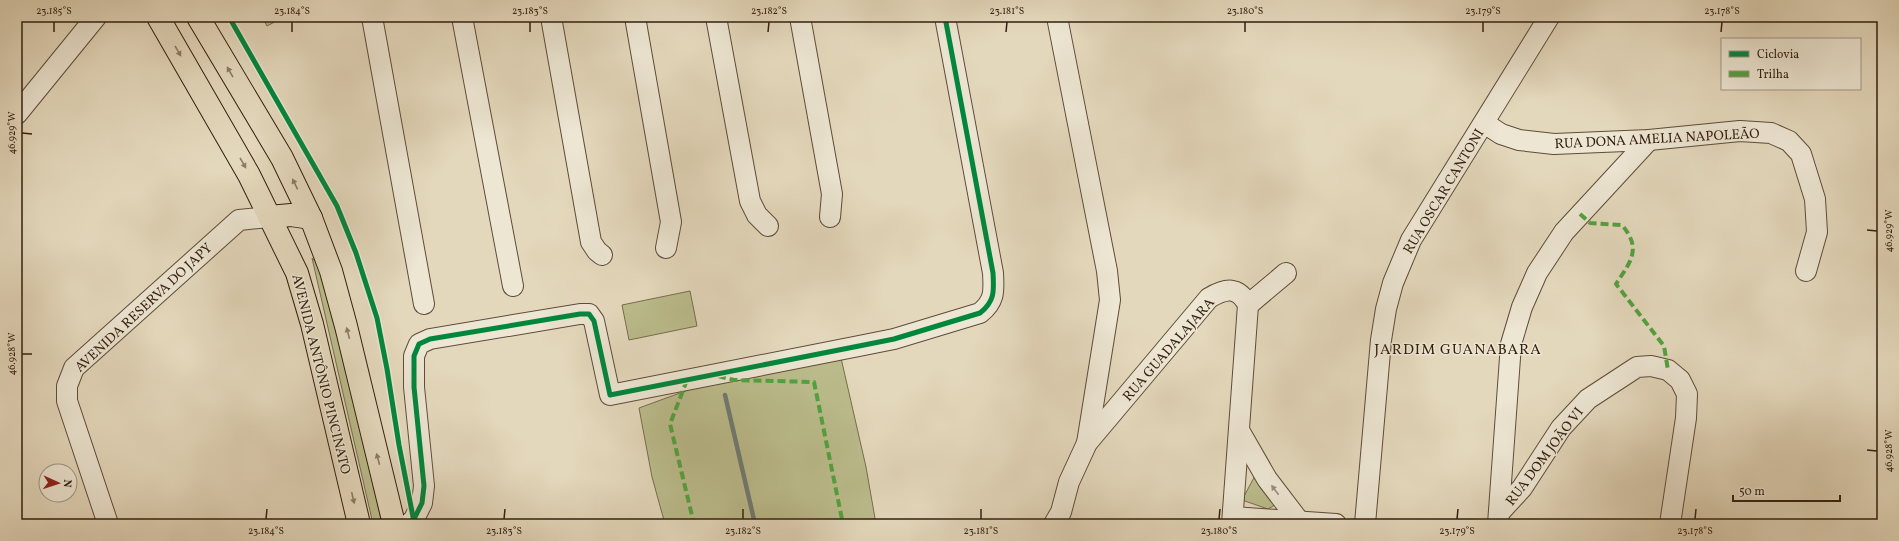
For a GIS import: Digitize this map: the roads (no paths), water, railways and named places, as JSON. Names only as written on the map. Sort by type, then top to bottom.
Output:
[{"type":"main road","name":"AVENIDA ANTÔNIO PINCINATO","points":[[158,17],[249,175],[298,273],[312,324],[359,524]]},
{"type":"main road","points":[[198,17],[282,158],[311,218],[331,271],[346,326],[394,524]]},
{"type":"main road","points":[[206,98],[225,115],[236,119],[253,111]]},
{"type":"main road","points":[[269,217],[291,215],[311,218]]},
{"type":"street","points":[[17,114],[96,17]]},
{"type":"street","points":[[372,17],[424,304]]},
{"type":"street","points":[[462,17],[513,286]]},
{"type":"street","points":[[551,17],[591,242],[602,256]]},
{"type":"street","points":[[635,17],[671,222],[666,248]]},
{"type":"street","points":[[716,17],[750,201],[757,215],[768,226]]},
{"type":"street","points":[[800,17],[832,194],[830,217]]},
{"type":"street","points":[[409,524],[414,519],[422,503],[424,486],[414,387],[414,356],[419,344],[430,339],[580,314],[588,314],[594,321],[610,395],[894,339],[973,315],[989,306],[993,297],[993,273],[945,17]]},
{"type":"street","points":[[1057,17],[1106,263],[1110,300],[1087,443]]},
{"type":"street","name":"RUA OSCAR CANTONI","points":[[1365,524],[1381,340],[1386,309],[1393,283],[1411,240],[1549,17]]},
{"type":"street","name":"RUA DONA AMELIA NAPOLEÃO","points":[[1484,123],[1501,134],[1519,140],[1554,144],[1649,140],[1740,132],[1771,133],[1789,141],[1801,154],[1815,200],[1817,232],[1806,272]]},
{"type":"street","points":[[1499,519],[1512,344],[1522,307],[1537,273],[1564,232],[1649,140]]},
{"type":"street","name":"AVENIDA RESERVA DO JAPY","points":[[108,524],[67,401],[67,386],[74,368],[238,220],[269,217]]},
{"type":"street","points":[[1286,273],[1248,305],[1233,520],[1299,521],[1336,524]]},
{"type":"street","name":"RUA GUADALAJARA","points":[[1054,524],[1061,512],[1070,482],[1087,443],[1209,298],[1219,292],[1232,290],[1243,295],[1248,305]]},
{"type":"street","name":"RUA DOM JOÃO VI","points":[[1499,519],[1522,488],[1561,428],[1588,399],[1638,367],[1651,366],[1668,370],[1680,380],[1687,394],[1686,418],[1670,524]]},
{"type":"street","points":[[1240,432],[1267,479],[1299,521]]},
{"type":"waterway","points":[[725,395],[755,524]]},
{"type":"district","name":"JARDIM GUANABARA","points":[[1458,349]]}]
